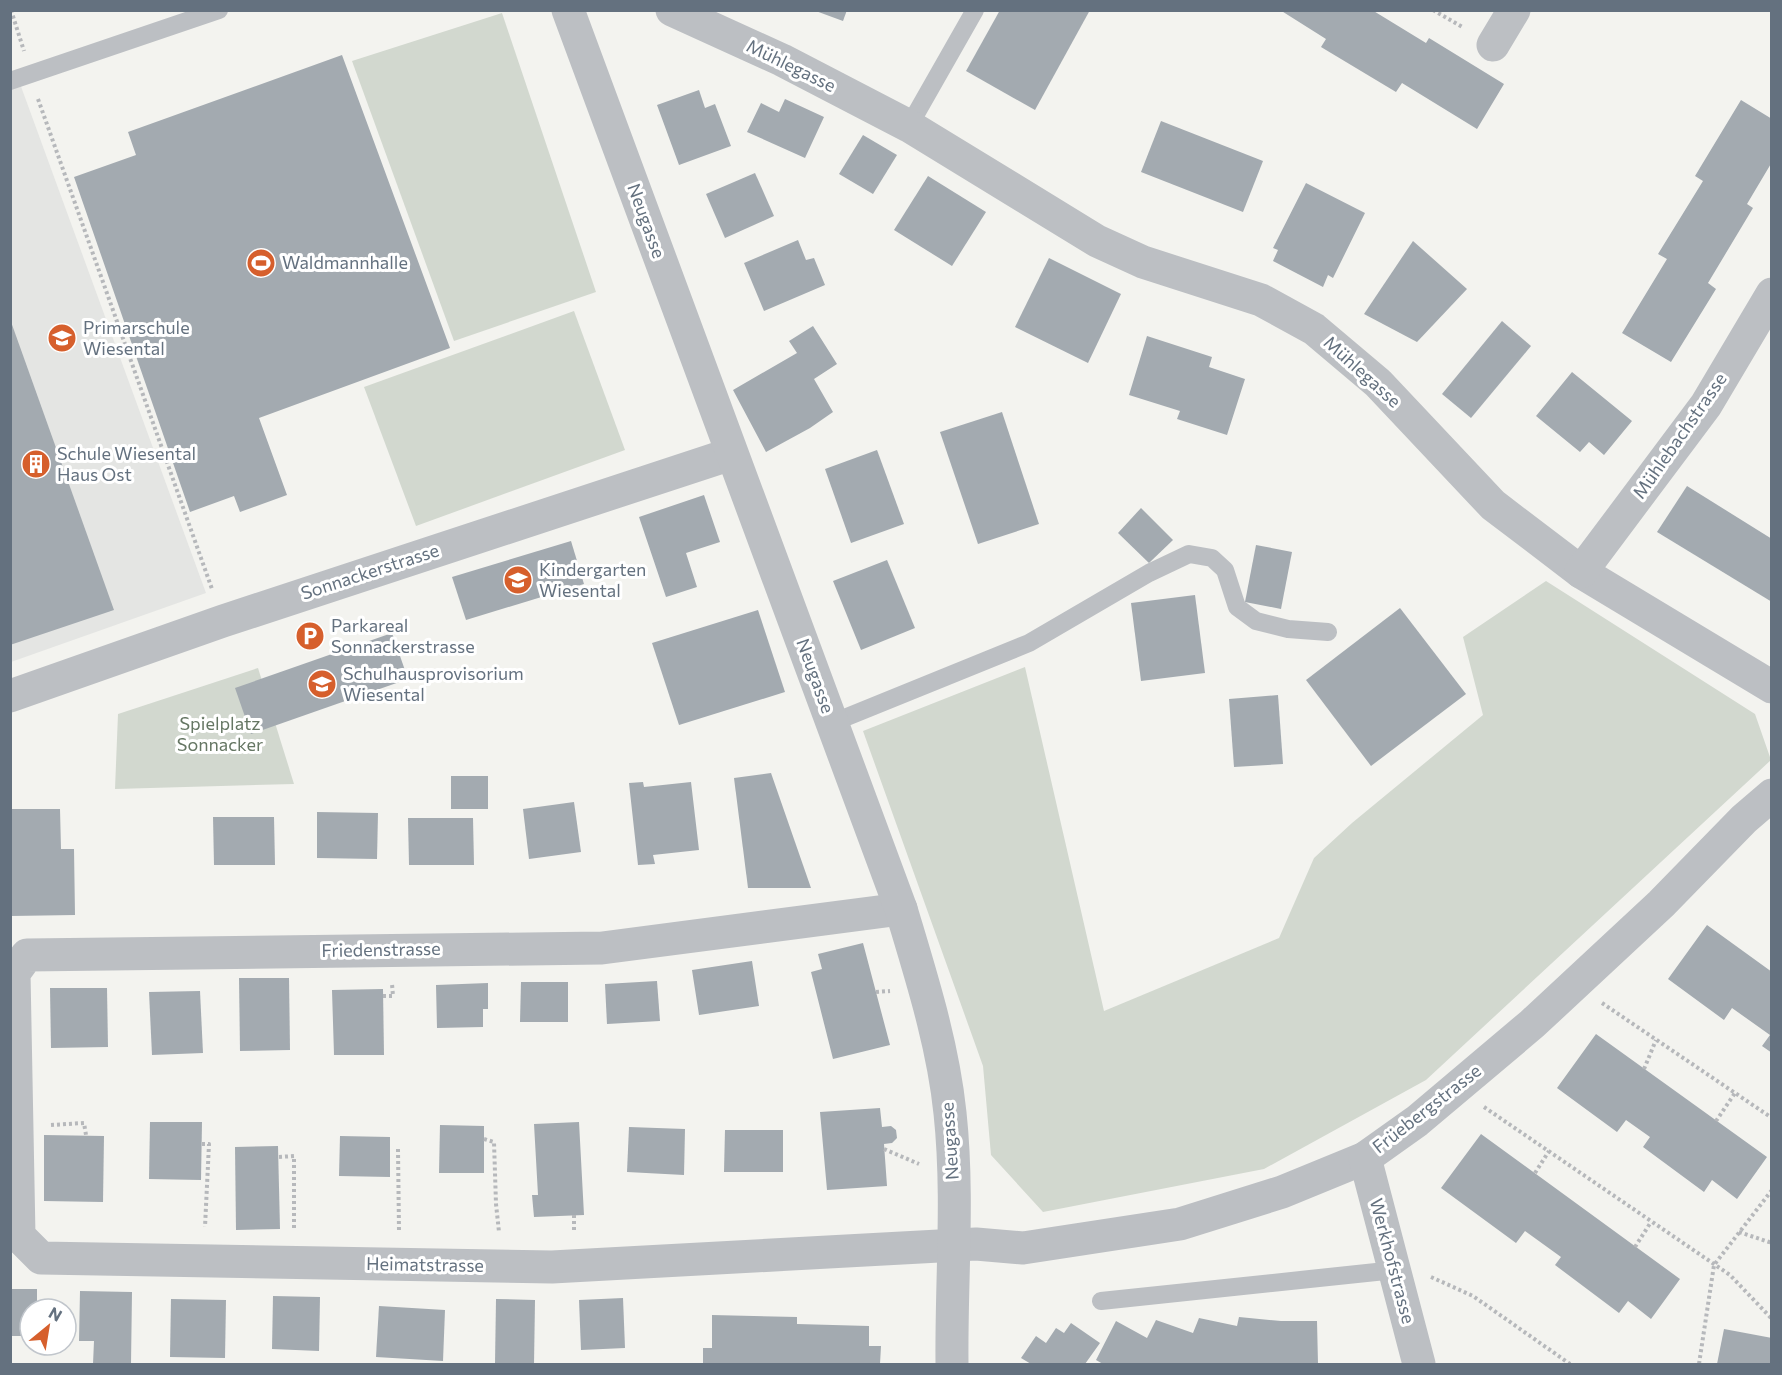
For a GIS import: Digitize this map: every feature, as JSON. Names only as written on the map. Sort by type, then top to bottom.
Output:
[{"type":"street","name":"Neugasse","points":[[568,10],[901,909],[927,997],[950,1113],[954,1245],[952,1365]]},
{"type":"street","name":"Mühlegasse","points":[[672,10],[782,60],[909,126],[1097,241],[1143,262],[1261,300],[1314,329],[1378,383],[1493,505],[1581,572],[1772,687]]},
{"type":"street","points":[[1493,45],[1514,10]]},
{"type":"street","name":"Mühlebachstrasse","points":[[1581,572],[1706,405],[1772,294]]},
{"type":"street","name":"Sonnackerstrasse","points":[[10,696],[223,621],[731,454]]},
{"type":"street","name":"Früebergstrasse","points":[[954,1245],[976,1244],[1023,1248],[1180,1224],[1282,1192],[1365,1158],[1417,1121],[1532,1024],[1661,904],[1744,819],[1772,795]]},
{"type":"street","name":"Friedenstrasse","points":[[17,1120],[14,973],[27,955],[602,948],[901,909]]},
{"type":"street","name":"Heimatstrasse","points":[[17,1120],[20,1236],[41,1258],[552,1267],[954,1245]]},
{"type":"street","name":"Werkhofstrasse","points":[[1365,1158],[1410,1272],[1419,1365]]},
{"type":"lane","points":[[10,81],[219,10]]},
{"type":"lane","points":[[909,126],[975,10]]},
{"type":"lane","points":[[832,723],[1029,643],[1149,573],[1189,554],[1212,558],[1225,570],[1237,607],[1256,621],[1288,629],[1328,632]]},
{"type":"lane","points":[[1101,1301],[1410,1272]]},
{"type":"path","points":[[11,10],[18,27]]},
{"type":"path","points":[[29,74],[223,621]]},
{"type":"path","points":[[1599,1001],[1772,1118]]},
{"type":"path","points":[[1644,1069],[1656,1040]]},
{"type":"path","points":[[1716,1121],[1735,1093]]},
{"type":"path","points":[[1484,1106],[1730,1275],[1772,1319]]},
{"type":"path","points":[[84,1123],[86,1135]]},
{"type":"path","points":[[484,1139],[494,1142],[496,1204],[503,1266]]},
{"type":"path","points":[[202,1144],[210,1144],[205,1261]]},
{"type":"path","points":[[398,1149],[399,1264]]},
{"type":"path","points":[[884,1149],[916,1164]]},
{"type":"path","points":[[1535,1173],[1549,1151]]},
{"type":"path","points":[[279,1157],[294,1155],[294,1262]]},
{"type":"path","points":[[1699,1365],[1714,1264],[1772,1190]]},
{"type":"path","points":[[1635,1246],[1651,1222]]},
{"type":"path","points":[[1739,1232],[1772,1243]]},
{"type":"path","points":[[1410,1272],[1473,1296],[1570,1365]]},
{"type":"shaded area","name":"Primarschule Wiesental","points":[[19,81],[206,593],[11,662],[10,83]]},
{"type":"green space","points":[[502,13],[596,292],[454,341],[352,61]]},
{"type":"green space","points":[[574,311],[625,450],[416,526],[364,387]]},
{"type":"green space","points":[[1546,581],[1755,714],[1771,760],[1426,1080],[1264,1169],[1043,1212],[991,1155],[983,1066],[863,731],[1025,667],[1104,1011],[1279,938],[1314,858],[1352,823],[1483,715],[1463,637]]},
{"type":"green space","name":"Spielplatz Sonnacker","points":[[258,668],[294,784],[115,789],[118,714]]},
{"type":"building","points":[[813,10],[847,10],[843,21]]},
{"type":"building","points":[[1000,10],[1090,10],[1035,110],[966,71]]},
{"type":"building","points":[[1280,10],[1372,10],[1426,43],[1429,38],[1504,84],[1477,129],[1402,83],[1396,92],[1321,47],[1326,39]]},
{"type":"building","name":"Waldmannhalle","points":[[342,55],[450,348],[259,418],[287,495],[240,512],[234,496],[190,512],[74,177],[136,155],[128,132]]},
{"type":"building","points":[[699,90],[705,108],[715,104],[731,146],[679,165],[657,105]]},
{"type":"building","points":[[785,99],[824,117],[805,158],[747,132],[761,103],[779,112]]},
{"type":"building","points":[[1741,100],[1772,119],[1772,162],[1747,204],[1753,208],[1708,283],[1716,289],[1671,362],[1622,333],[1667,259],[1658,254],[1703,181],[1695,176]]},
{"type":"building","points":[[1161,121],[1263,161],[1243,212],[1141,172]]},
{"type":"building","points":[[863,135],[897,155],[873,194],[839,174]]},
{"type":"building","points":[[755,173],[774,216],[725,238],[706,194]]},
{"type":"building","points":[[928,176],[986,212],[952,266],[894,230]]},
{"type":"building","points":[[1306,183],[1365,213],[1333,278],[1328,275],[1323,287],[1273,261],[1278,250],[1273,248]]},
{"type":"building","points":[[798,240],[806,260],[814,258],[825,285],[764,311],[744,263]]},
{"type":"building","points":[[1413,241],[1467,289],[1417,342],[1364,314]]},
{"type":"building","points":[[1049,258],[1121,294],[1088,363],[1015,327]]},
{"type":"building","name":"Schule Wiesental Haus Ost","points":[[10,319],[114,610],[10,645]]},
{"type":"building","points":[[1502,321],[1531,346],[1471,418],[1442,394]]},
{"type":"building","points":[[813,326],[837,364],[814,379],[833,412],[810,428],[766,452],[733,390],[797,353],[789,341]]},
{"type":"building","points":[[1147,336],[1212,357],[1209,367],[1245,379],[1227,435],[1177,419],[1180,411],[1129,395]]},
{"type":"building","points":[[1572,372],[1632,421],[1604,455],[1589,442],[1580,452],[1536,416]]},
{"type":"building","points":[[1002,412],[1039,524],[978,544],[940,432]]},
{"type":"building","points":[[877,450],[904,524],[851,543],[825,469]]},
{"type":"building","points":[[1687,486],[1772,539],[1772,602],[1657,532]]},
{"type":"building","points":[[704,495],[720,542],[686,553],[697,587],[666,597],[639,517]]},
{"type":"building","points":[[1141,508],[1173,540],[1149,563],[1118,533]]},
{"type":"building","name":"Kindergarten Wiesental","points":[[571,541],[584,584],[466,620],[452,577]]},
{"type":"building","points":[[1256,545],[1292,552],[1281,609],[1245,602]]},
{"type":"building","points":[[887,560],[915,628],[861,650],[833,581]]},
{"type":"building","points":[[1195,595],[1205,673],[1141,681],[1131,603]]},
{"type":"building","points":[[1400,608],[1466,694],[1371,766],[1306,680]]},
{"type":"building","points":[[758,610],[785,692],[679,725],[652,643]]},
{"type":"building","name":"Schulhausprovisorium Wiesental","points":[[392,633],[408,679],[251,734],[235,688]]},
{"type":"building","points":[[1278,695],[1283,764],[1234,767],[1229,699]]},
{"type":"building","points":[[771,773],[811,888],[748,888],[734,778]]},
{"type":"building","points":[[451,776],[488,776],[488,809],[451,809]]},
{"type":"building","points":[[643,782],[644,787],[691,782],[699,850],[653,855],[655,864],[638,865],[629,783]]},
{"type":"building","points":[[574,802],[581,852],[529,859],[523,809]]},
{"type":"building","points":[[10,809],[60,809],[61,849],[74,849],[75,915],[11,916]]},
{"type":"building","points":[[317,812],[378,813],[377,859],[317,858]]},
{"type":"building","points":[[213,817],[274,817],[275,865],[214,865]]},
{"type":"building","points":[[408,818],[473,818],[474,865],[409,865]]},
{"type":"building","points":[[1707,925],[1772,972],[1772,1053],[1762,1046],[1770,1035],[1732,1008],[1724,1020],[1668,979]]},
{"type":"building","points":[[863,943],[890,1045],[833,1059],[811,972],[822,969],[818,954]]},
{"type":"building","points":[[752,961],[759,1006],[699,1015],[692,970]]},
{"type":"building","points":[[239,978],[289,978],[290,1050],[240,1051]]},
{"type":"building","points":[[657,981],[660,1021],[607,1024],[605,984]]},
{"type":"building","points":[[521,982],[568,982],[568,1022],[520,1022]]},
{"type":"building","points":[[488,983],[488,1009],[483,1009],[483,1027],[437,1028],[436,985]]},
{"type":"building","points":[[50,988],[107,988],[108,1047],[51,1048]]},
{"type":"building","points":[[383,989],[384,1055],[334,1055],[332,990]]},
{"type":"building","points":[[200,991],[203,1053],[152,1055],[149,992]]},
{"type":"building","points":[[1596,1034],[1767,1157],[1737,1199],[1712,1180],[1704,1192],[1643,1147],[1650,1137],[1626,1120],[1617,1132],[1557,1088]]},
{"type":"building","points":[[880,1108],[882,1127],[891,1126],[896,1130],[897,1138],[892,1143],[884,1144],[887,1186],[827,1190],[820,1112]]},
{"type":"building","points":[[150,1122],[202,1122],[201,1180],[149,1179]]},
{"type":"building","points":[[579,1122],[584,1215],[534,1217],[532,1195],[538,1195],[534,1124]]},
{"type":"building","points":[[440,1125],[484,1126],[484,1173],[439,1173]]},
{"type":"building","points":[[629,1127],[685,1129],[684,1175],[627,1172]]},
{"type":"building","points":[[725,1130],[783,1130],[783,1172],[724,1172]]},
{"type":"building","points":[[1481,1134],[1680,1279],[1651,1319],[1628,1301],[1619,1313],[1555,1265],[1561,1257],[1525,1231],[1516,1243],[1441,1188]]},
{"type":"building","points":[[44,1135],[104,1136],[103,1202],[44,1201]]},
{"type":"building","points":[[340,1136],[390,1137],[390,1177],[339,1176]]},
{"type":"building","points":[[278,1146],[280,1229],[236,1230],[235,1147]]},
{"type":"building","points":[[10,1289],[37,1289],[37,1297],[18,1297],[18,1336],[10,1336]]},
{"type":"building","points":[[80,1291],[132,1292],[131,1364],[93,1364],[94,1341],[79,1341]]},
{"type":"building","points":[[273,1296],[320,1297],[319,1351],[272,1349]]},
{"type":"building","points":[[623,1298],[625,1348],[581,1350],[579,1300]]},
{"type":"building","points":[[171,1299],[226,1300],[225,1358],[170,1357]]},
{"type":"building","points":[[496,1299],[535,1300],[534,1364],[495,1364]]},
{"type":"building","points":[[379,1306],[445,1310],[443,1361],[376,1357]]},
{"type":"building","points":[[712,1315],[797,1317],[797,1324],[869,1326],[869,1346],[881,1346],[880,1364],[703,1364],[703,1348],[712,1348]]},
{"type":"building","points":[[1239,1317],[1281,1321],[1317,1321],[1318,1364],[1103,1364],[1096,1360],[1116,1321],[1147,1338],[1156,1320],[1193,1333],[1199,1318],[1237,1326]]},
{"type":"building","points":[[1071,1323],[1100,1343],[1085,1364],[1031,1364],[1021,1358],[1036,1336],[1046,1343],[1056,1328],[1064,1333]]},
{"type":"building","points":[[1724,1329],[1772,1338],[1772,1364],[1717,1364]]},
{"type":"place","name":"Waldmannhalle","points":[[261,263]]},
{"type":"place","name":"Primarschule Wiesental","points":[[62,338]]},
{"type":"place","name":"Schule Wiesental Haus Ost","points":[[36,464]]},
{"type":"place","name":"Kindergarten Wiesental","points":[[518,580]]},
{"type":"place","name":"Parkareal Sonnackerstrasse","points":[[310,636]]},
{"type":"place","name":"Schulhausprovisorium Wiesental","points":[[322,684]]}]
